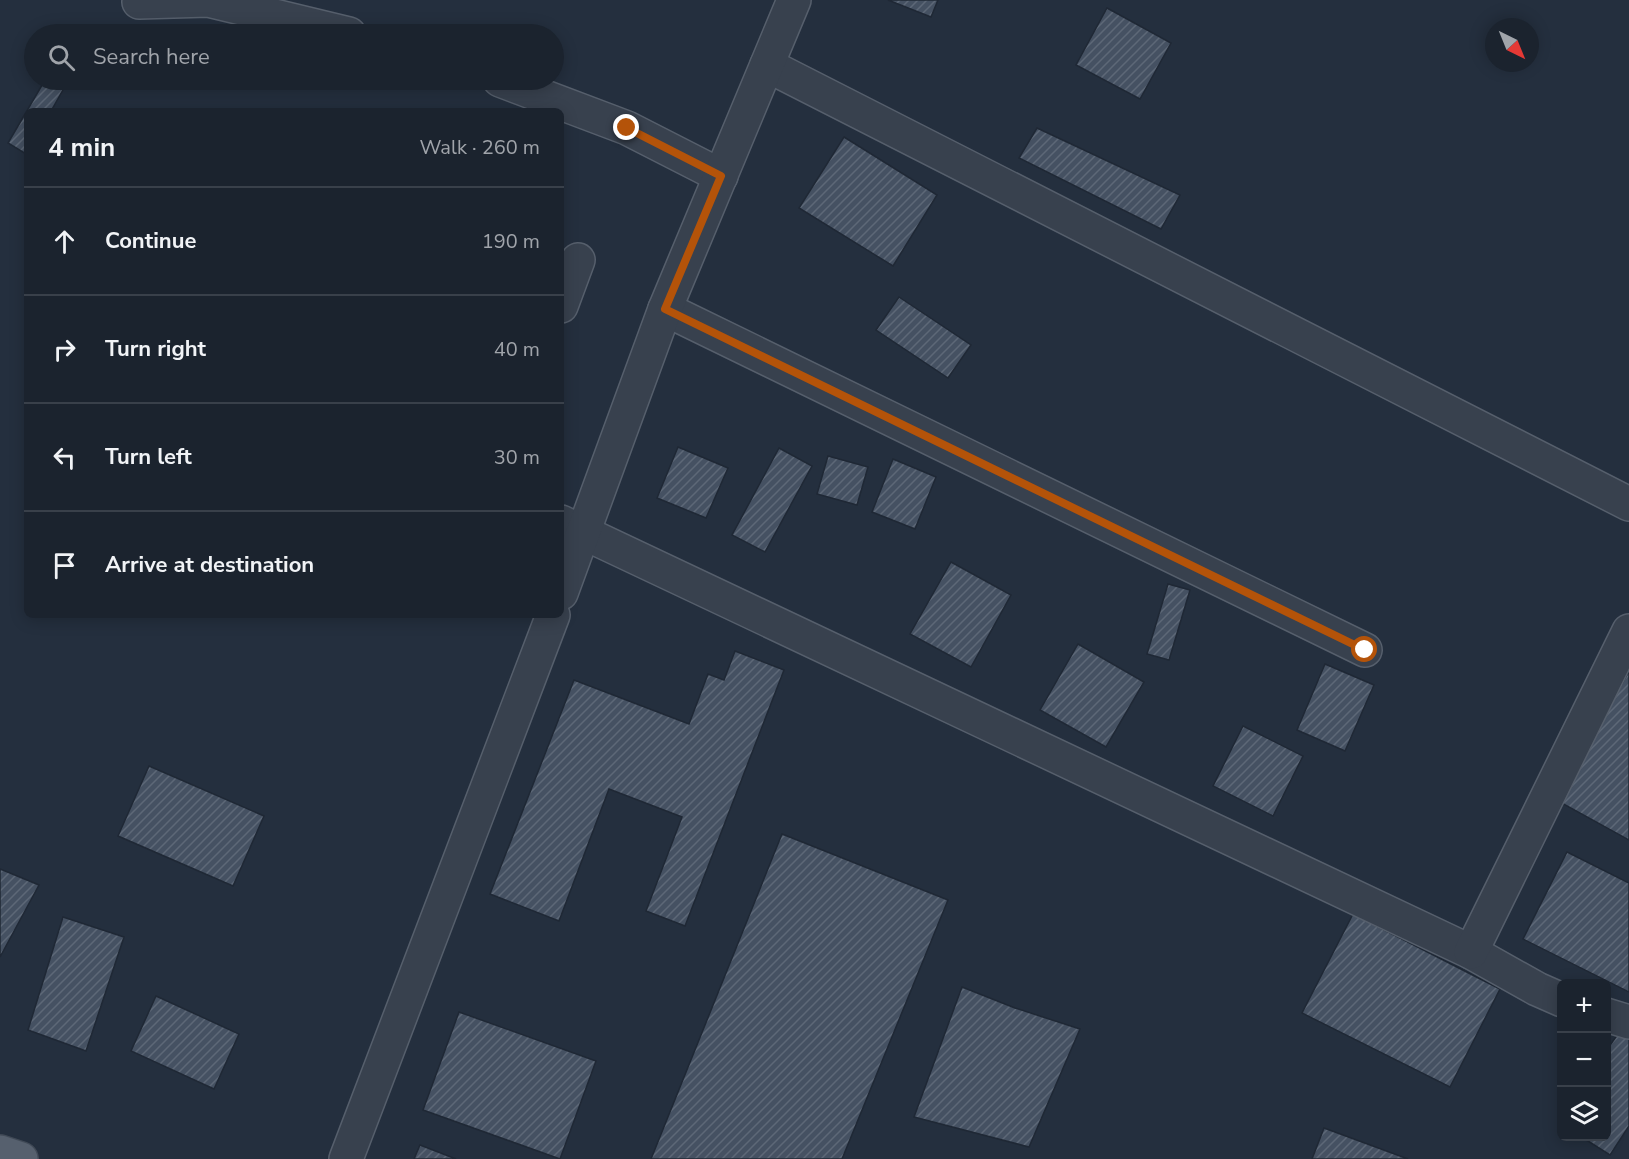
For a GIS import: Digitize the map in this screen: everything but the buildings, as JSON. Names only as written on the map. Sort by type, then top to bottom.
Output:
[{"type":"main road","points":[[0,1152],[21,1159]]},
{"type":"lane","points":[[140,2],[208,0],[308,24]]},
{"type":"lane","points":[[564,576],[573,527],[795,0]]},
{"type":"lane","points":[[767,65],[1629,504]]},
{"type":"lane","points":[[526,90],[627,128],[721,176]]},
{"type":"lane","points":[[564,298],[578,260]]},
{"type":"lane","points":[[665,309],[1365,650]]},
{"type":"lane","points":[[573,527],[1471,952],[1537,990],[1557,997]]},
{"type":"lane","points":[[346,1159],[552,618]]},
{"type":"lane","points":[[1471,952],[1629,631]]},
{"type":"lane","points":[[1611,1017],[1629,1022]]},
{"type":"route","points":[[627,128],[721,176],[665,309],[1365,650]]}]
